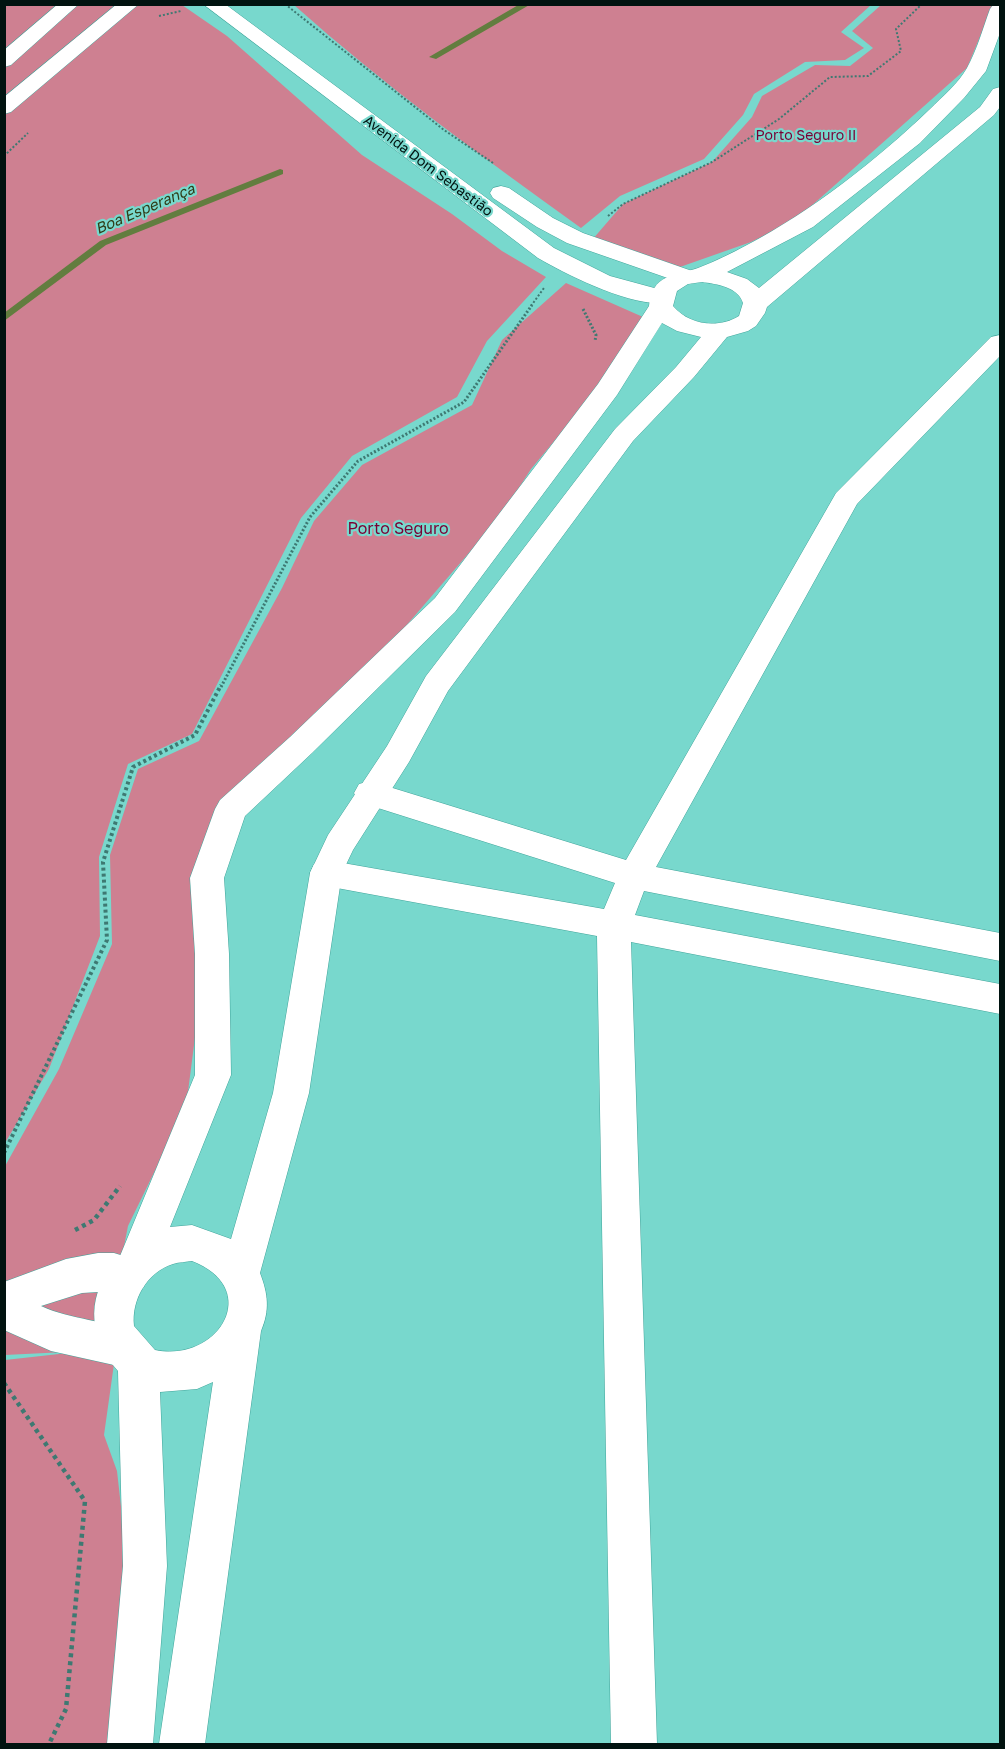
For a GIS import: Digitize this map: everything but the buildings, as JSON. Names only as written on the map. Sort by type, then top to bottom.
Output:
[{"type":"street","points":[[4,62],[70,4]]},
{"type":"street","points":[[4,108],[130,4]]},
{"type":"street","name":"Avenida Dom Sebastião","points":[[212,4],[546,252],[580,272],[609,285],[661,301]]},
{"type":"street","name":"Avenida Dom Sebastião","points":[[240,4],[483,172],[531,214],[562,231],[608,251],[694,276]]},
{"type":"street","points":[[130,1744],[145,1566],[130,1355],[112,1322],[119,1294],[132,1271],[213,1075],[212,954],[207,878],[231,809],[301,745],[445,605],[608,389],[661,301],[666,288],[755,250],[805,222],[912,138],[957,94],[976,71],[1000,9]]},
{"type":"street","points":[[755,304],[987,111],[1000,93]]},
{"type":"street","points":[[661,301],[666,314],[682,325],[705,330],[735,327],[746,321],[753,313],[755,304],[752,295],[744,286],[718,276],[694,276]]},
{"type":"street","points":[[242,1272],[291,1093],[326,873],[339,844],[370,793],[398,754],[437,684],[617,445],[685,372],[720,330]]},
{"type":"street","points":[[634,1744],[614,925],[634,876],[846,499],[1000,342]]},
{"type":"street","points":[[370,793],[634,876],[1000,947]]},
{"type":"street","points":[[326,873],[614,925],[1000,999]]},
{"type":"street","points":[[4,1302],[62,1277],[132,1271],[152,1253],[172,1245],[192,1243],[213,1247],[229,1257],[242,1272],[248,1291],[249,1311],[241,1332],[183,1744]]},
{"type":"street","points":[[4,1309],[51,1331],[130,1355],[159,1372],[182,1373],[206,1366],[226,1352],[241,1332]]},
{"type":"path","points":[[285,4],[444,130],[483,172]]},
{"type":"path","points":[[606,217],[622,204],[712,162],[779,119],[830,77],[868,76],[901,51],[896,29],[922,4]]},
{"type":"path","points":[[151,21],[160,14],[182,11]]},
{"type":"path","points":[[4,156],[30,131]]},
{"type":"path","points":[[4,1383],[85,1501],[66,1709],[49,1744]]},
{"type":"green space","points":[[5,5],[182,5],[227,36],[362,155],[452,214],[502,251],[546,277],[487,341],[457,397],[352,456],[301,518],[192,734],[128,764],[99,857],[100,936],[49,1069],[5,1143]]},
{"type":"green space","points":[[294,5],[871,5],[841,32],[864,48],[845,60],[805,62],[754,94],[743,115],[704,159],[620,196],[581,228],[471,148],[328,35]]},
{"type":"green space","name":"Porto Seguro II","points":[[881,5],[993,5],[967,68],[800,216],[751,242],[680,267],[653,264],[592,240],[623,204],[712,162],[752,117],[762,96],[815,65],[850,66],[873,48],[852,31]]},
{"type":"green space","name":"Porto Seguro","points":[[566,283],[643,317],[606,379],[531,469],[500,517],[373,664],[225,806],[186,1107],[128,1226],[104,1349],[114,1364],[104,1435],[117,1471],[129,1578],[128,1675],[113,1744],[5,1744],[5,1360],[86,1351],[5,1355],[4,1168],[59,1069],[112,944],[110,855],[138,769],[199,741],[282,588],[314,521],[362,465],[472,405],[502,340]]},
{"type":"waterway","name":"Boa Esperança","points":[[433,57],[527,4]]},
{"type":"waterway","name":"Boa Esperança","points":[[4,318],[103,243],[280,172]]}]
